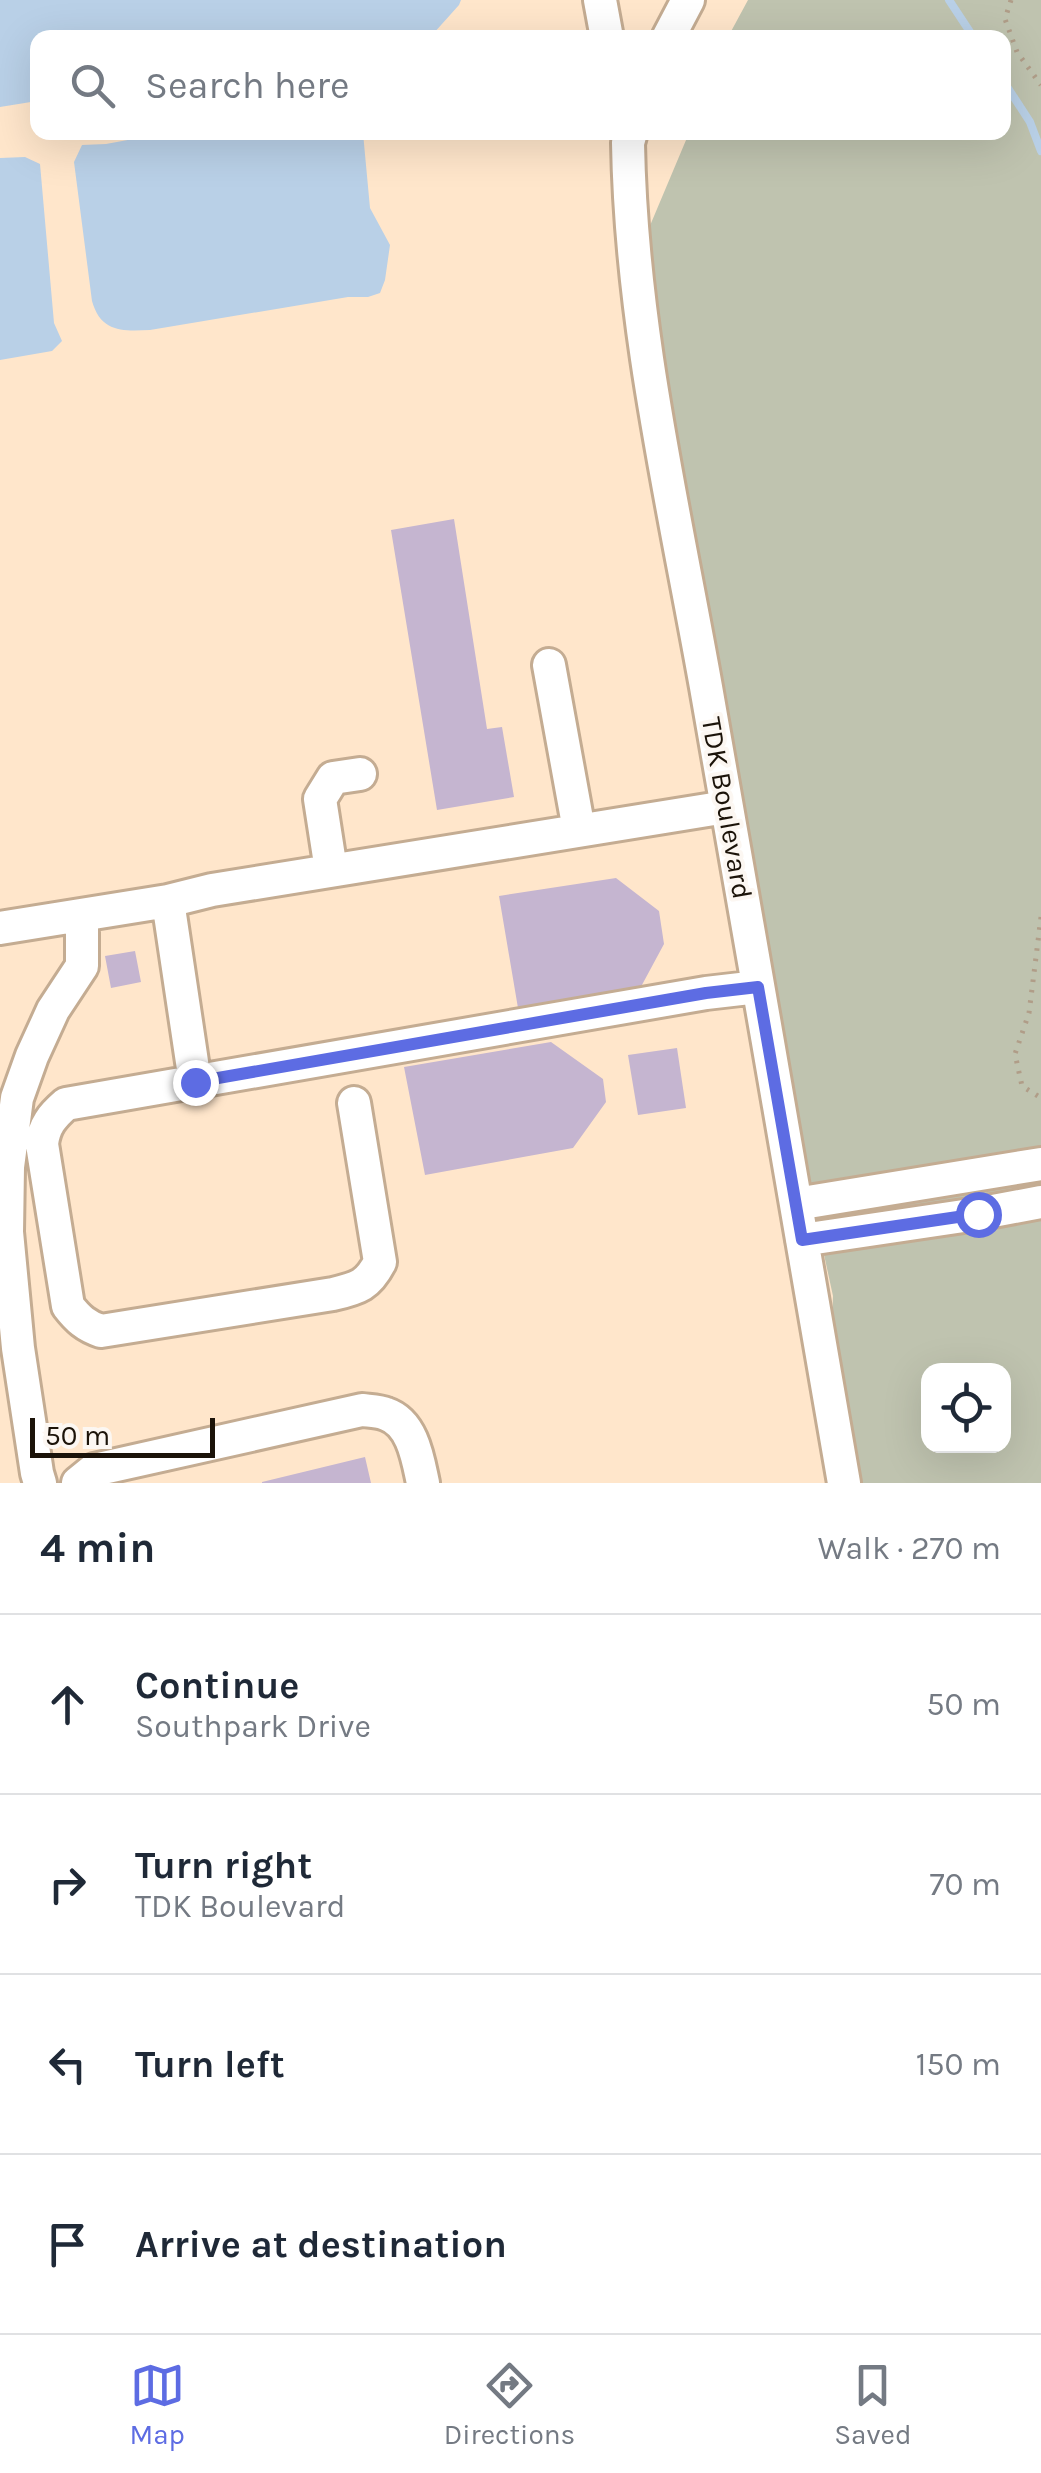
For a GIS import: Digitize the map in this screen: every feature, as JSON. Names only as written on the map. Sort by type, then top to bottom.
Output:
[{"type":"street","points":[[600,0],[606,30]]},
{"type":"street","points":[[672,30],[688,0]]},
{"type":"street","name":"TDK Boulevard","points":[[628,140],[629,207],[652,408],[844,1483]]},
{"type":"street","points":[[549,665],[580,830]]},
{"type":"street","points":[[331,870],[320,799],[333,778],[360,774]]},
{"type":"street","points":[[0,928],[726,806]]},
{"type":"street","points":[[168,901],[195,1082]]},
{"type":"street","points":[[40,1483],[18,1348],[7,1232],[8,1167],[18,1098],[32,1056],[53,1010],[82,966],[82,914]]},
{"type":"street","points":[[354,1104],[380,1262],[370,1280],[333,1294],[101,1331],[87,1326],[68,1306],[42,1144],[51,1117],[66,1104],[758,987]]},
{"type":"street","points":[[796,1204],[1041,1164]]},
{"type":"street","points":[[802,1240],[1041,1202]]},
{"type":"street","points":[[78,1483],[94,1470],[362,1410],[397,1419],[416,1449],[424,1483]]},
{"type":"path","points":[[1009,30],[1005,18],[1011,0]]},
{"type":"path","points":[[1011,35],[1017,52],[1041,85]]},
{"type":"path","points":[[1041,917],[1030,1013],[1015,1054],[1022,1086],[1041,1098]]},
{"type":"green space","points":[[748,0],[1041,0],[1041,1483],[826,1483],[833,1296],[731,826],[641,247],[686,140],[1011,140],[1011,30],[732,30]]},
{"type":"water","points":[[0,0],[461,0],[437,30],[30,30],[30,102],[0,107]]},
{"type":"water","points":[[128,140],[364,140],[370,208],[390,245],[380,293],[150,330],[122,330],[107,325],[92,301],[74,162],[82,145]]},
{"type":"water","points":[[25,157],[40,164],[54,323],[62,341],[52,351],[0,360],[0,158]]},
{"type":"building","points":[[454,519],[487,729],[502,727],[514,797],[437,810],[391,530]]},
{"type":"building","points":[[616,878],[659,911],[664,944],[636,996],[519,1014],[499,896]]},
{"type":"building","points":[[135,951],[141,982],[111,988],[105,956]]},
{"type":"building","points":[[551,1042],[603,1079],[606,1102],[573,1148],[425,1175],[404,1067]]},
{"type":"building","points":[[677,1048],[686,1108],[638,1115],[628,1055]]},
{"type":"building","points":[[365,1457],[371,1483],[262,1483],[262,1482]]},
{"type":"waterway","points":[[949,0],[969,30]]},
{"type":"waterway","points":[[1011,93],[1030,122],[1041,151]]},
{"type":"route","points":[[195,1082],[758,987],[802,1240],[978,1214]]}]
